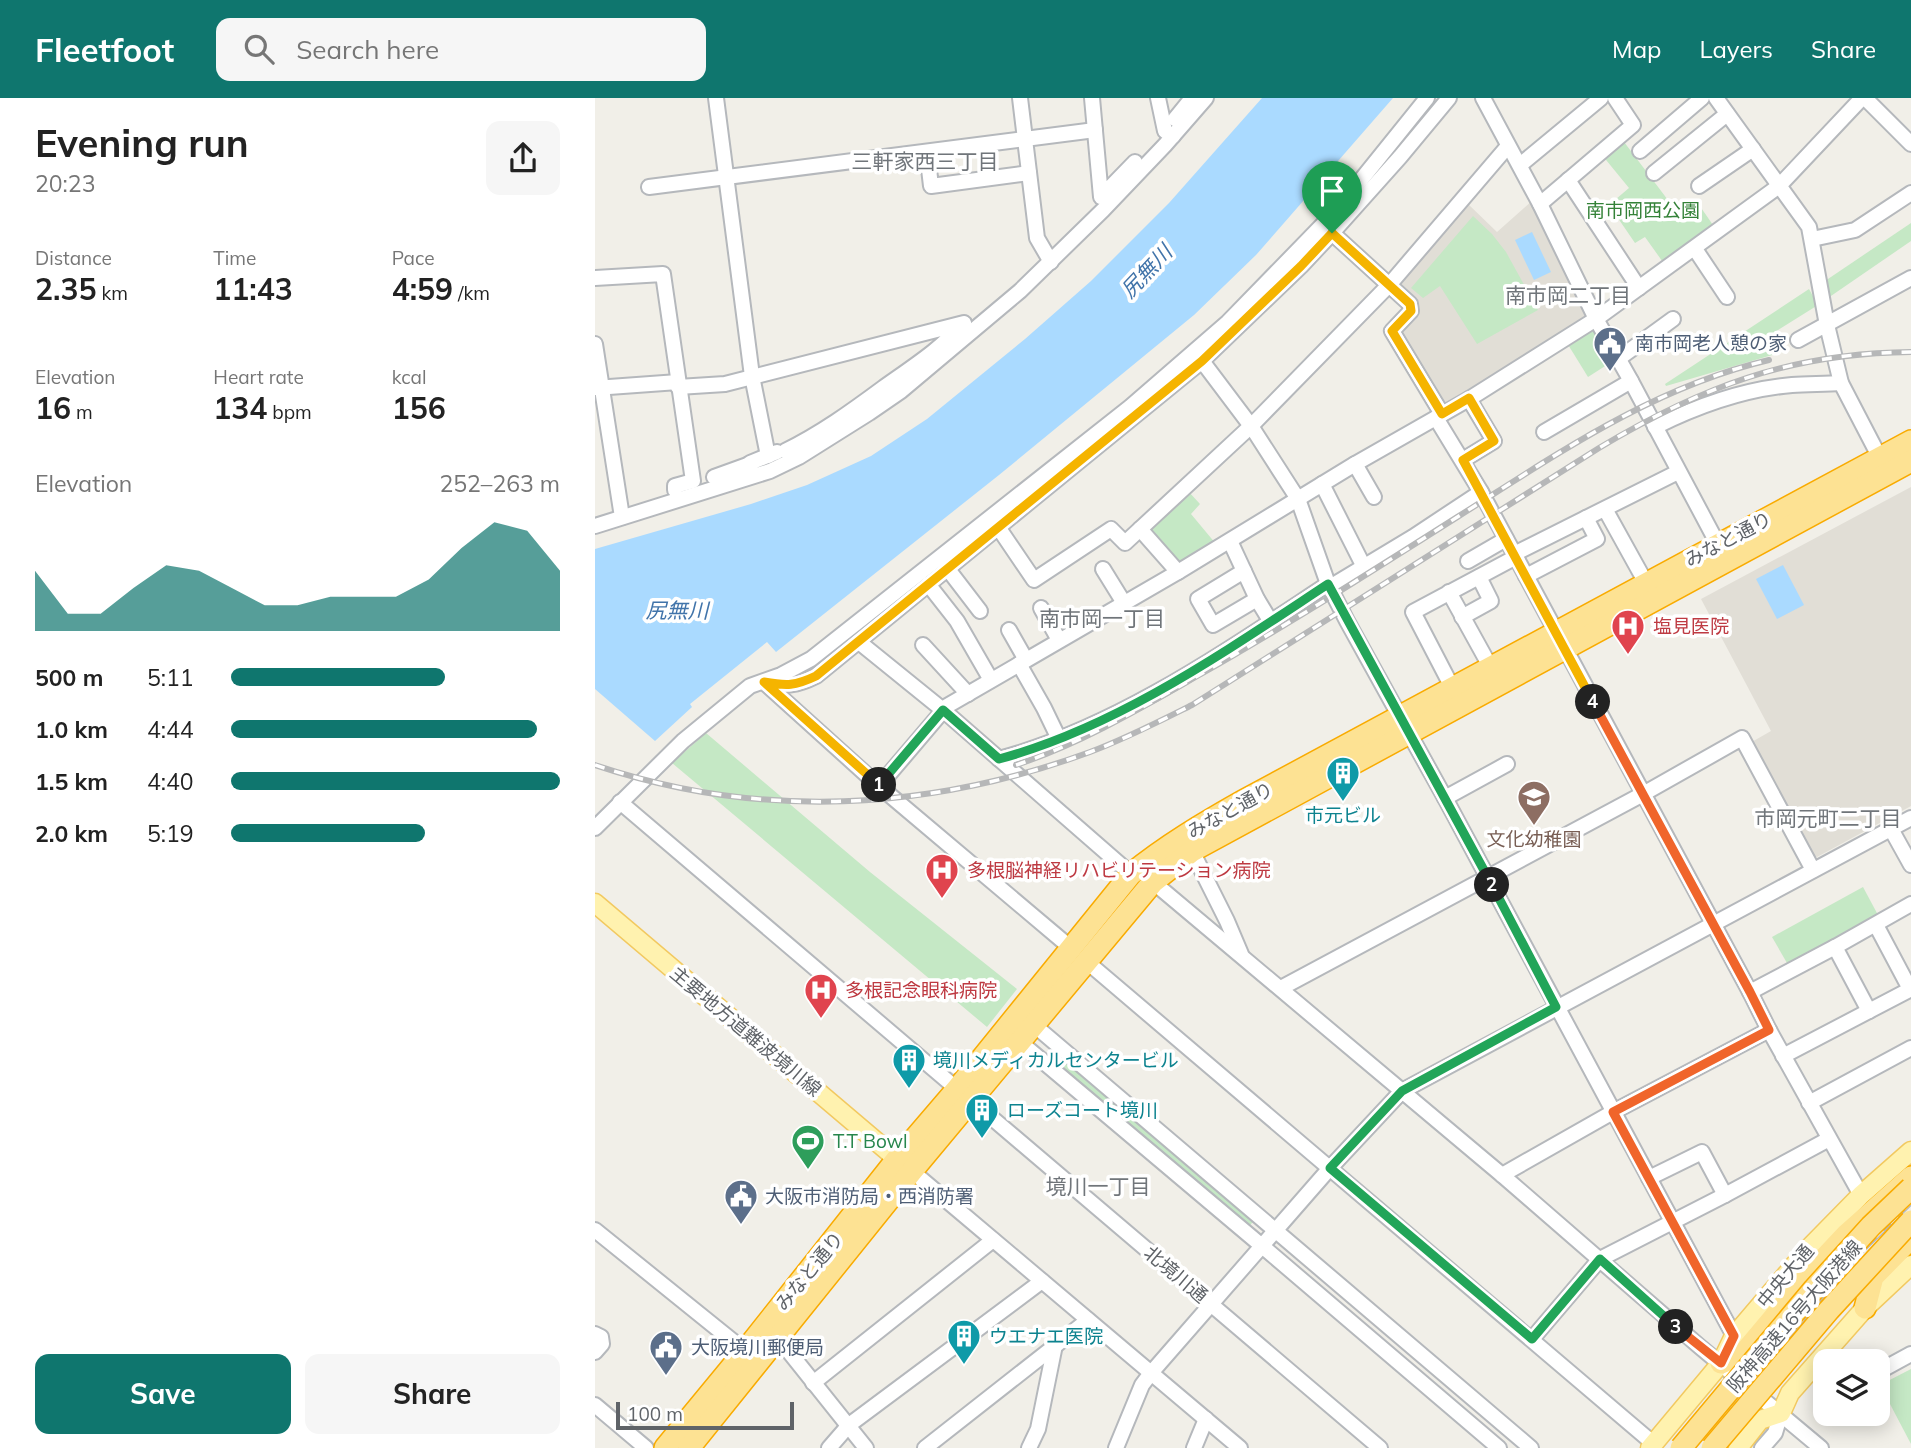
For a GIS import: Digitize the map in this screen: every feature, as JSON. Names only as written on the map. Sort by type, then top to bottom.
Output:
[{"type":"highway","name":"みなと通り","points":[[965,1095],[1034,1025],[1132,874],[1157,853],[1193,829],[1406,724],[1561,641],[1722,553],[1911,441]]},
{"type":"highway","name":"みなと通り","points":[[665,1448],[965,1095],[1079,954],[1153,882],[1192,851],[1406,724],[1453,690],[1492,668],[1561,641],[1646,583],[1722,553],[1911,461]]},
{"type":"highway","name":"みなと通り","points":[[689,1448],[778,1338],[904,1165]]},
{"type":"highway","points":[[1721,1363],[1744,1353],[1743,1340],[1847,1234],[1911,1177]]},
{"type":"highway","name":"阪神高速16号大阪港線","points":[[1681,1448],[1822,1280],[1871,1226],[1911,1188]]},
{"type":"highway","name":"阪神高速16号大阪港線","points":[[1712,1448],[1829,1310],[1911,1221]]},
{"type":"highway","points":[[1865,1308],[1873,1277],[1911,1238]]},
{"type":"main road","name":"主要地方道難波境川線","points":[[595,903],[904,1165]]},
{"type":"main road","name":"中央大通","points":[[1743,1340],[1808,1248],[1861,1195],[1911,1151]]},
{"type":"main road","points":[[1832,1349],[1865,1308],[1911,1265]]},
{"type":"main road","points":[[1652,1446],[1721,1363]]},
{"type":"main road","points":[[1738,1448],[1760,1420],[1781,1413],[1790,1393],[1813,1370]]},
{"type":"street","points":[[716,98],[752,376],[768,456]]},
{"type":"street","points":[[1020,98],[1037,239],[1051,262]]},
{"type":"street","points":[[1092,98],[1101,197],[1135,162]]},
{"type":"street","points":[[1158,98],[1169,134]]},
{"type":"street","points":[[1169,134],[1192,98]]},
{"type":"street","points":[[595,526],[695,487],[770,471],[799,457],[901,391],[1051,262],[1169,134],[1206,98]]},
{"type":"street","points":[[595,828],[711,717],[750,686],[811,659],[1130,407],[1228,322],[1336,211],[1427,98]]},
{"type":"street","points":[[764,682],[800,684],[816,676],[1202,361],[1332,233],[1449,98]]},
{"type":"street","points":[[1483,98],[1722,553]]},
{"type":"street","points":[[1520,166],[1601,98]]},
{"type":"street","points":[[1640,151],[1702,98]]},
{"type":"street","points":[[1716,98],[1809,227],[1841,383],[1879,458]]},
{"type":"street","points":[[879,786],[947,706],[1178,572],[1597,319],[1779,186],[1864,98],[1911,144]]},
{"type":"street","points":[[1540,204],[1633,125],[1621,100]]},
{"type":"street","points":[[1654,173],[1727,114]]},
{"type":"street","points":[[649,187],[1095,130]]},
{"type":"street","points":[[998,527],[1034,580],[1111,529],[1125,543],[1251,426],[1390,284],[1508,146]]},
{"type":"street","points":[[1699,186],[1753,149]]},
{"type":"street","points":[[927,152],[931,186],[1029,173]]},
{"type":"street","points":[[1568,180],[1639,288]]},
{"type":"street","points":[[1812,239],[1855,230],[1911,193]]},
{"type":"street","points":[[1332,233],[1410,304],[1411,311],[1392,331],[1783,1056],[1861,1195]]},
{"type":"street","points":[[1695,249],[1727,297]]},
{"type":"street","points":[[595,278],[663,274],[695,487]]},
{"type":"street","points":[[1798,341],[1911,278]]},
{"type":"street","points":[[1618,359],[1673,319]]},
{"type":"street","points":[[599,388],[725,384],[964,323],[950,339],[895,380],[829,426],[786,451],[785,449],[714,478],[713,475],[695,487],[675,486],[675,490]]},
{"type":"street","points":[[595,344],[599,388],[622,517]]},
{"type":"street","points":[[1202,361],[1251,426],[1297,499],[1329,585],[1347,621],[1406,724],[1672,1222],[1743,1340]]},
{"type":"street","points":[[1544,432],[1576,422],[1631,380]]},
{"type":"street","points":[[1655,427],[1675,417],[1743,393],[1790,385],[1841,383]]},
{"type":"street","points":[[1463,460],[1494,441],[1469,398]]},
{"type":"street","points":[[1355,464],[1374,497]]},
{"type":"street","points":[[1453,690],[1413,612],[1586,518],[1678,472]]},
{"type":"street","points":[[1322,484],[1364,567]]},
{"type":"street","points":[[999,759],[1059,739],[1180,678],[1329,585],[1364,567],[1481,492]]},
{"type":"street","points":[[1605,509],[1646,583]]},
{"type":"street","points":[[1526,576],[1597,539],[1586,518]]},
{"type":"street","points":[[1140,529],[1178,572]]},
{"type":"street","points":[[1468,561],[1506,539]]},
{"type":"street","points":[[1230,541],[1257,599],[1271,622]]},
{"type":"street","points":[[947,568],[979,611]]},
{"type":"street","points":[[1103,569],[1124,603]]},
{"type":"street","points":[[1244,571],[1198,598],[1213,625],[1257,599]]},
{"type":"street","points":[[1462,617],[1491,601],[1479,576]]},
{"type":"street","points":[[927,584],[957,621],[991,680]]},
{"type":"street","points":[[1449,592],[1492,668]]},
{"type":"street","points":[[1041,608],[1059,640]]},
{"type":"street","points":[[1009,630],[1059,739]]},
{"type":"street","points":[[859,642],[943,710],[1132,874]]},
{"type":"street","points":[[923,645],[968,694]]},
{"type":"street","points":[[764,682],[879,786],[1532,1339],[1652,1446]]},
{"type":"street","points":[[1281,988],[1742,738],[1813,870]]},
{"type":"street","points":[[1445,797],[1507,764]]},
{"type":"street","name":"北境川通","points":[[620,802],[1380,1448]]},
{"type":"street","points":[[1116,1448],[1142,1385],[1151,1373],[1330,1168],[1402,1091],[1911,818]]},
{"type":"street","points":[[1891,829],[1911,865]]},
{"type":"street","points":[[1192,851],[1227,920],[1241,955]]},
{"type":"street","points":[[1153,882],[1821,1448]]},
{"type":"street","points":[[1750,992],[1911,904]]},
{"type":"street","points":[[1783,1056],[1911,989],[1876,925]]},
{"type":"street","points":[[1835,947],[1869,1011]]},
{"type":"street","points":[[1034,1025],[1531,1448]]},
{"type":"street","points":[[1501,1175],[1613,1112],[1769,1030]]},
{"type":"street","points":[[1020,1042],[1499,1448]]},
{"type":"street","points":[[1809,1103],[1911,1048]]},
{"type":"street","points":[[1532,1339],[1600,1259],[1829,1139]]},
{"type":"street","points":[[1649,1178],[1702,1152],[1725,1195]]},
{"type":"street","points":[[904,1165],[1240,1448]]},
{"type":"street","points":[[595,1230],[745,1351]]},
{"type":"street","points":[[813,1382],[993,1240]]},
{"type":"street","points":[[829,1448],[849,1425],[1042,1281]]},
{"type":"street","points":[[925,1448],[1088,1320]]},
{"type":"street","points":[[595,1334],[601,1337],[602,1344],[595,1352]]},
{"type":"street","points":[[778,1338],[866,1448]]},
{"type":"street","points":[[1029,1448],[1038,1429],[1055,1345]]},
{"type":"street","points":[[1890,1365],[1911,1354]]},
{"type":"street","points":[[595,1405],[646,1448]]},
{"type":"street","points":[[1762,1448],[1775,1433],[1781,1413]]},
{"type":"street","points":[[1194,1448],[1206,1419]]},
{"type":"shaded area","points":[[1532,201],[1589,316],[1442,409],[1395,332],[1414,313],[1397,287],[1467,203],[1497,232]]},
{"type":"shaded area","points":[[1911,487],[1911,806],[1817,857],[1812,856],[1750,743],[1771,731],[1701,599]]},
{"type":"green space","name":"南市岡西公園","points":[[1621,138],[1677,212],[1695,199],[1715,228],[1665,265],[1645,237],[1635,243],[1609,205],[1629,188],[1602,155]]},
{"type":"green space","points":[[1473,216],[1506,252],[1538,310],[1477,344],[1440,286],[1423,298],[1411,288]]},
{"type":"green space","points":[[1911,223],[1911,241],[1828,298],[1825,281]]},
{"type":"green space","points":[[1809,289],[1818,305],[1775,332],[1786,351],[1666,386],[1665,384]]},
{"type":"green space","points":[[1591,328],[1596,329],[1613,361],[1588,377],[1567,343]]},
{"type":"green space","points":[[1188,491],[1200,504],[1191,514],[1216,544],[1184,564],[1162,549],[1150,526]]},
{"type":"green space","points":[[706,733],[870,872],[1017,989],[987,1027],[672,763]]},
{"type":"green space","points":[[1863,887],[1878,915],[1787,963],[1772,937]]},
{"type":"green space","points":[[1054,1051],[1253,1219],[1253,1222],[1246,1225],[1048,1058]]},
{"type":"green space","points":[[1911,1369],[1911,1444],[1890,1404],[1890,1380]]},
{"type":"water","name":"尻無川","points":[[1262,98],[1393,98],[1256,255],[1194,315],[999,475],[776,652],[767,642],[690,704],[692,707],[655,741],[595,689],[595,549],[807,485],[871,456],[927,419],[1091,281],[1169,203]]},
{"type":"water","points":[[1532,232],[1551,272],[1534,280],[1515,240]]},
{"type":"water","points":[[1783,565],[1804,605],[1777,619],[1756,579]]},
{"type":"railway","points":[[595,765],[657,783],[781,801],[906,797],[968,787],[1029,772],[1103,747],[1192,705],[1599,448],[1674,407],[1711,391],[1786,367],[1867,354],[1911,352]]},
{"type":"railway","points":[[1016,765],[1088,736],[1201,674],[1342,590],[1549,459],[1619,419],[1692,385],[1769,360]]},
{"type":"railway","points":[[1692,1448],[1862,1250],[1911,1202]]},
{"type":"place","name":"南市岡老人憩の家","points":[[1610,373]]},
{"type":"place","name":"塩見医院","points":[[1628,656]]},
{"type":"place","name":"市元ビル","points":[[1343,803]]},
{"type":"place","name":"文化幼稚園","points":[[1534,827]]},
{"type":"place","name":"多根脳神経リハビリテーション病院","points":[[942,900]]},
{"type":"place","name":"多根記念眼科病院","points":[[821,1020]]},
{"type":"place","name":"境川メディカルセンタービル","points":[[909,1090]]},
{"type":"place","name":"ローズコート境川","points":[[982,1140]]},
{"type":"place","name":"T.T Bowl","points":[[808,1171]]},
{"type":"place","name":"大阪市消防局・西消防署","points":[[741,1226]]},
{"type":"place","name":"ウエナエ医院","points":[[964,1366]]},
{"type":"place","name":"大阪境川郵便局","points":[[666,1377]]},
{"type":"district","name":"三軒家西三丁目","points":[[925,161]]},
{"type":"district","name":"南市岡二丁目","points":[[1568,295]]},
{"type":"district","name":"南市岡一丁目","points":[[1102,618]]},
{"type":"district","name":"市岡元町二丁目","points":[[1828,818]]},
{"type":"district","name":"境川一丁目","points":[[1098,1186]]},
{"type":"route","points":[[1332,233],[1410,304],[1411,311],[1392,331],[1442,414],[1469,398],[1494,441],[1463,460],[1769,1030],[1613,1112],[1734,1336],[1721,1363],[1600,1259],[1532,1339],[1330,1168],[1402,1091],[1556,1007],[1328,584],[1180,678],[1087,727],[1021,753],[999,759],[943,710],[879,786],[764,682],[800,684],[816,676],[1202,361],[1332,233]]}]
